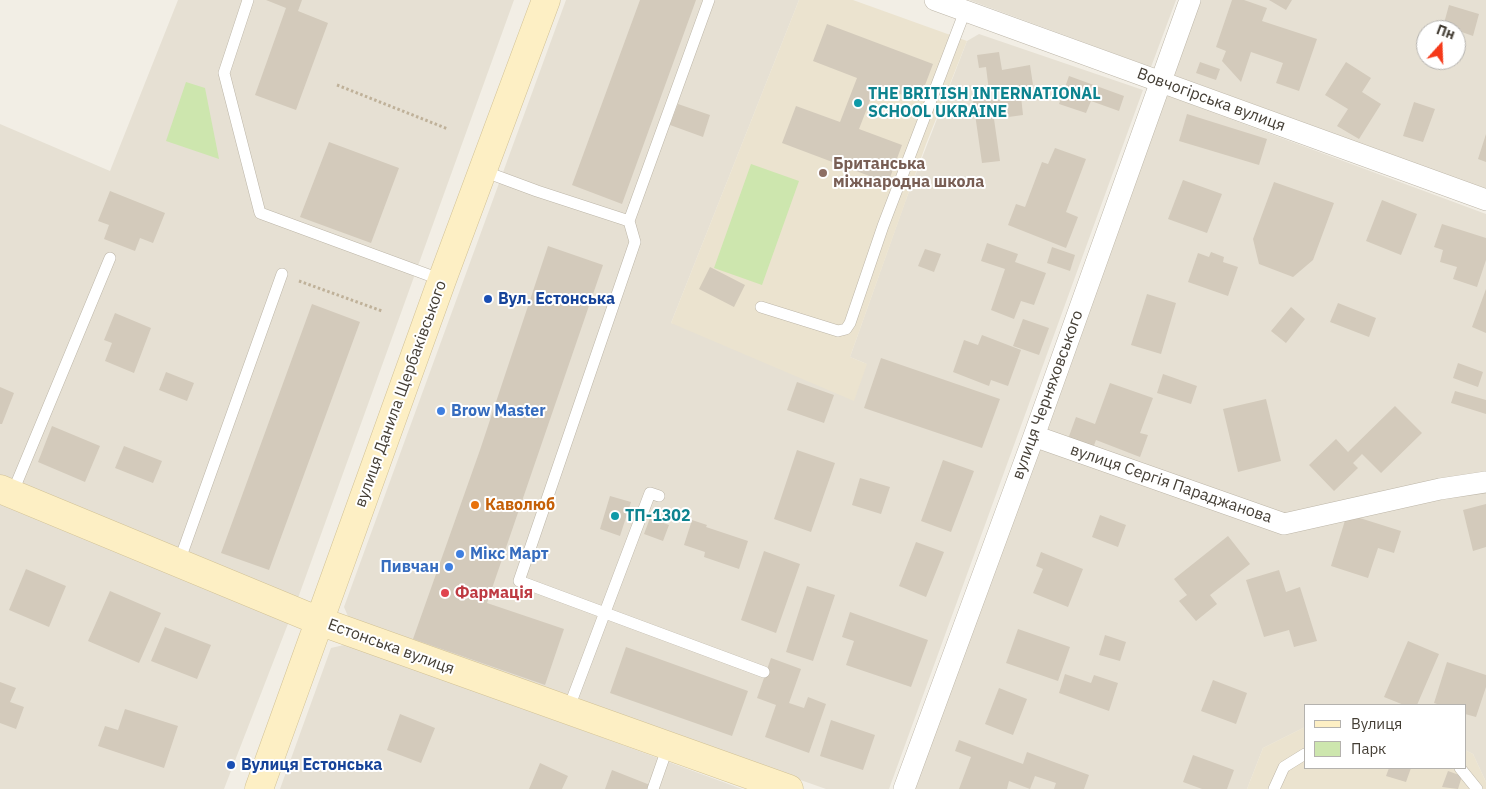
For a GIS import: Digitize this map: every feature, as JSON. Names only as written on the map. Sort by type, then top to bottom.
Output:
[{"type":"main road","name":"вулиця Данила Щербаківського","points":[[259,789],[442,280],[546,0]]},
{"type":"main road","name":"Естонська вулиця","points":[[6,491],[319,621],[789,789]]},
{"type":"street","name":"Вовчогірська вулиця","points":[[935,0],[1486,200]]},
{"type":"street","name":"вулиця Черняховського","points":[[904,789],[1034,436],[1190,0]]},
{"type":"street","name":"вулиця Сергія Параджанова","points":[[1034,436],[1284,524],[1440,489],[1486,482]]},
{"type":"lane","points":[[248,0],[224,73],[260,214],[442,280]]},
{"type":"lane","points":[[709,0],[629,220],[635,242],[519,581],[764,672]]},
{"type":"lane","points":[[761,307],[838,331],[846,328],[850,323],[883,226],[964,11]]},
{"type":"lane","points":[[483,171],[537,191],[629,220]]},
{"type":"lane","points":[[6,491],[110,258]]},
{"type":"lane","points":[[179,562],[282,274]]},
{"type":"lane","points":[[568,710],[650,493],[659,496]]},
{"type":"lane","points":[[653,789],[668,746]]},
{"type":"lane","points":[[1274,789],[1284,767],[1304,755]]},
{"type":"lane","points":[[1461,769],[1477,789]]},
{"type":"path","points":[[337,84],[448,129]]},
{"type":"path","points":[[282,274],[382,311]]},
{"type":"shaded area","points":[[178,0],[514,0],[298,598],[224,789],[0,789],[0,124],[110,171]]},
{"type":"shaded area","points":[[566,0],[799,0],[671,323],[867,364],[850,357],[905,202],[967,41],[979,34],[1143,90],[889,789],[826,789],[350,621],[344,607]]},
{"type":"shaded area","name":"Британська міжнародна школа","points":[[799,0],[853,0],[967,41],[926,144],[850,357],[867,364],[854,401],[671,323]]},
{"type":"shaded area","points":[[969,0],[1176,0],[1151,67]]},
{"type":"shaded area","points":[[1198,0],[1486,0],[1486,189],[1170,74]]},
{"type":"shaded area","points":[[1163,94],[1486,214],[1486,782],[1473,754],[1466,750],[1466,704],[1304,704],[1304,728],[1263,748],[1247,789],[915,789]]},
{"type":"shaded area","points":[[348,644],[742,789],[280,789],[331,648]]},
{"type":"shaded area","points":[[1304,728],[1304,769],[1466,769],[1466,750],[1473,754],[1486,782],[1486,789],[1247,789],[1263,748]]},
{"type":"green space","points":[[186,82],[205,88],[219,159],[166,141]]},
{"type":"green space","points":[[751,164],[799,181],[762,285],[714,268]]},
{"type":"building","points":[[266,0],[302,0],[298,11],[328,23],[296,110],[255,95],[286,8]]},
{"type":"building","points":[[640,0],[696,0],[622,204],[572,185]]},
{"type":"building","points":[[1232,0],[1244,0],[1267,8],[1262,21],[1317,39],[1299,91],[1276,83],[1283,63],[1251,52],[1241,82],[1222,61],[1226,51],[1216,47]]},
{"type":"building","points":[[1269,0],[1292,0],[1286,10]]},
{"type":"building","points":[[1449,5],[1479,14],[1473,36],[1466,34],[1466,20],[1445,20]]},
{"type":"building","name":"THE BRITISH INTERNATIONAL SCHOOL UKRAINE","points":[[827,24],[933,64],[919,101],[876,85],[859,129],[902,145],[888,183],[782,143],[796,106],[840,122],[857,78],[813,61]]},
{"type":"building","points":[[999,52],[1002,70],[1030,65],[1033,85],[1020,87],[1023,115],[994,119],[1000,161],[982,163],[972,93],[989,91],[986,67],[979,68],[977,55]]},
{"type":"building","points":[[1200,62],[1220,69],[1216,80],[1196,73]]},
{"type":"building","points":[[1346,62],[1371,78],[1362,92],[1381,104],[1359,139],[1337,126],[1348,109],[1325,95]]},
{"type":"building","points":[[1069,76],[1124,96],[1119,111],[1091,101],[1086,113],[1059,104]]},
{"type":"building","points":[[1414,102],[1435,109],[1423,142],[1403,136]]},
{"type":"building","points":[[678,104],[710,115],[703,137],[670,125]]},
{"type":"building","points":[[1187,114],[1267,139],[1259,165],[1179,141]]},
{"type":"building","points":[[1486,134],[1486,162],[1478,159]]},
{"type":"building","points":[[329,142],[399,168],[371,243],[300,217]]},
{"type":"building","points":[[1055,148],[1086,159],[1066,212],[1078,217],[1066,248],[1008,225],[1016,204],[1025,207],[1042,162],[1048,164]]},
{"type":"building","points":[[1183,180],[1222,194],[1207,233],[1168,219]]},
{"type":"building","points":[[1274,182],[1334,203],[1313,260],[1293,277],[1259,264],[1253,239]]},
{"type":"building","points":[[110,191],[165,213],[153,243],[140,238],[135,251],[104,239],[109,225],[98,221]]},
{"type":"building","points":[[1382,200],[1417,214],[1401,255],[1366,241]]},
{"type":"building","points":[[1442,224],[1486,238],[1486,260],[1477,287],[1453,279],[1457,267],[1440,262],[1443,250],[1434,247]]},
{"type":"building","points":[[987,243],[1018,254],[1015,262],[1046,273],[1034,305],[1021,301],[1014,319],[991,310],[1005,269],[981,261]]},
{"type":"building","points":[[548,246],[603,265],[487,603],[564,629],[545,685],[413,639],[480,450]]},
{"type":"building","points":[[1052,247],[1075,255],[1070,271],[1047,263]]},
{"type":"building","points":[[925,249],[941,254],[934,272],[918,266]]},
{"type":"building","points":[[1211,252],[1224,257],[1223,262],[1238,267],[1228,296],[1188,282],[1198,253],[1209,257]]},
{"type":"building","points":[[710,267],[745,285],[734,307],[699,289]]},
{"type":"building","points":[[1486,289],[1486,333],[1472,327]]},
{"type":"building","points":[[1147,294],[1176,303],[1161,354],[1131,345]]},
{"type":"building","points":[[1338,303],[1376,318],[1369,337],[1330,322]]},
{"type":"building","points":[[312,304],[360,322],[269,570],[221,553]]},
{"type":"building","points":[[1291,307],[1305,319],[1286,343],[1271,331]]},
{"type":"building","points":[[115,313],[151,328],[134,373],[105,361],[112,343],[104,340]]},
{"type":"building","points":[[1023,319],[1049,328],[1039,355],[1013,346]]},
{"type":"building","points":[[982,335],[1021,350],[1008,386],[991,380],[989,386],[953,372],[964,340],[978,345]]},
{"type":"building","points":[[881,358],[1000,399],[982,448],[864,408]]},
{"type":"building","points":[[1458,363],[1483,372],[1478,387],[1453,378]]},
{"type":"building","points":[[166,372],[194,383],[187,401],[159,390]]},
{"type":"building","points":[[1163,374],[1197,386],[1191,404],[1157,393]]},
{"type":"building","points":[[797,382],[834,395],[824,423],[787,410]]},
{"type":"building","points":[[1110,383],[1153,398],[1140,433],[1148,435],[1140,457],[1096,440],[1093,448],[1068,439],[1076,417],[1095,424]]},
{"type":"building","points":[[0,387],[14,393],[2,424],[0,424]]},
{"type":"building","points":[[1455,391],[1486,400],[1486,414],[1451,403]]},
{"type":"building","points":[[1266,399],[1281,461],[1238,472],[1223,409]]},
{"type":"building","points":[[1395,406],[1422,433],[1381,473],[1362,454],[1353,463],[1358,468],[1334,491],[1309,465],[1336,439],[1348,452]]},
{"type":"building","points":[[52,426],[100,446],[85,482],[38,462]]},
{"type":"building","points":[[124,446],[162,461],[153,483],[115,468]]},
{"type":"building","points":[[797,450],[835,463],[811,532],[774,519]]},
{"type":"building","points":[[943,460],[974,471],[951,532],[921,521]]},
{"type":"building","points":[[860,478],[890,487],[881,514],[852,505]]},
{"type":"building","name":"ТП-1302","points":[[610,496],[631,502],[620,536],[600,529]]},
{"type":"building","points":[[1486,504],[1486,547],[1473,551],[1463,510]]},
{"type":"building","points":[[1347,514],[1401,531],[1394,553],[1378,548],[1368,578],[1331,566]]},
{"type":"building","points":[[1100,515],[1126,525],[1118,547],[1092,537]]},
{"type":"building","points":[[650,518],[669,525],[663,541],[644,534]]},
{"type":"building","points":[[692,520],[707,525],[706,527],[748,541],[739,569],[704,557],[705,552],[684,545]]},
{"type":"building","points":[[1228,536],[1250,564],[1210,595],[1217,604],[1196,621],[1179,601],[1187,595],[1174,579]]},
{"type":"building","points":[[916,542],[944,552],[926,597],[899,586]]},
{"type":"building","points":[[764,551],[800,564],[776,633],[741,620]]},
{"type":"building","points":[[1041,552],[1083,569],[1068,607],[1033,593],[1043,569],[1036,566]]},
{"type":"building","points":[[26,569],[66,586],[49,627],[9,610]]},
{"type":"building","points":[[1279,570],[1286,592],[1300,587],[1317,641],[1294,647],[1289,630],[1264,637],[1246,580]]},
{"type":"building","points":[[807,586],[835,595],[813,661],[786,652]]},
{"type":"building","points":[[110,591],[161,613],[139,663],[88,641]]},
{"type":"building","points":[[850,612],[928,640],[911,687],[846,665],[854,641],[842,637]]},
{"type":"building","points":[[165,627],[211,645],[197,679],[151,661]]},
{"type":"building","points":[[1018,629],[1070,647],[1058,681],[1006,663]]},
{"type":"building","points":[[1105,635],[1126,642],[1120,661],[1099,655]]},
{"type":"building","points":[[1408,641],[1439,654],[1417,704],[1402,704],[1384,697]]},
{"type":"building","points":[[626,647],[748,691],[732,736],[610,693]]},
{"type":"building","points":[[771,658],[801,669],[789,703],[804,708],[808,697],[826,704],[809,753],[765,737],[776,705],[757,698]]},
{"type":"building","points":[[1447,662],[1486,675],[1486,687],[1476,717],[1466,714],[1466,704],[1434,703]]},
{"type":"building","points":[[1065,674],[1091,683],[1094,675],[1118,683],[1109,711],[1059,693]]},
{"type":"building","points":[[1213,680],[1247,693],[1236,724],[1201,711]]},
{"type":"building","points":[[0,682],[16,688],[10,702],[24,707],[16,729],[0,723]]},
{"type":"building","points":[[999,688],[1027,699],[1013,735],[985,724]]},
{"type":"building","points":[[125,709],[178,726],[164,768],[98,746],[105,726],[118,730]]},
{"type":"building","points":[[400,714],[435,728],[421,763],[387,750]]},
{"type":"building","points":[[831,720],[875,735],[863,770],[820,756]]},
{"type":"building","points":[[959,740],[1023,764],[1027,752],[1089,775],[1084,789],[1054,789],[1056,783],[1035,776],[1030,789],[1009,781],[1007,789],[959,789],[971,757],[955,751]]},
{"type":"building","points":[[1193,755],[1234,770],[1227,789],[1202,789],[1183,782]]},
{"type":"building","points":[[540,763],[568,776],[562,789],[529,789]]},
{"type":"building","points":[[1389,769],[1411,769],[1406,782],[1386,776]]},
{"type":"building","points":[[612,770],[650,785],[649,789],[605,789]]},
{"type":"building","points":[[1448,771],[1462,776],[1458,789],[1442,787]]},
{"type":"place","name":"THE BRITISH INTERNATIONAL SCHOOL UKRAINE","points":[[858,103]]},
{"type":"place","name":"Британська міжнародна школа","points":[[823,173]]},
{"type":"place","name":"Вул. Естонська","points":[[488,299]]},
{"type":"place","name":"Brow Master","points":[[441,411]]},
{"type":"place","name":"Каволюб","points":[[475,505]]},
{"type":"place","name":"ТП-1302","points":[[615,516]]},
{"type":"place","name":"Мікс Март","points":[[460,554]]},
{"type":"place","name":"Пивчан","points":[[449,567]]},
{"type":"place","name":"Фармація","points":[[445,593]]},
{"type":"place","name":"Вулиця Естонська","points":[[231,765]]}]
